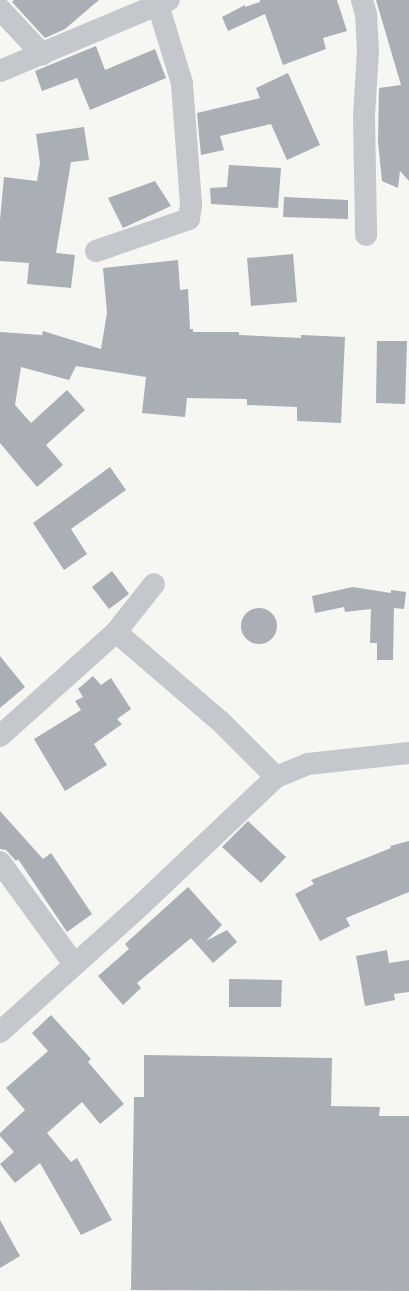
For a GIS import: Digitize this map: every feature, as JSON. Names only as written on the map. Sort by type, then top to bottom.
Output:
[{"type":"street","points":[[362,0],[366,14],[368,51],[364,116],[366,235]]},
{"type":"street","points":[[0,71],[164,2],[182,83],[191,204],[189,219],[96,251]]},
{"type":"street","points":[[0,9],[42,54]]},
{"type":"street","points":[[0,736],[116,632],[154,584]]},
{"type":"street","points":[[116,632],[221,722],[276,777]]},
{"type":"street","points":[[0,1032],[140,906],[276,777],[308,764],[409,752]]},
{"type":"street","points":[[0,862],[74,964]]},
{"type":"building","points":[[14,0],[99,0],[65,29],[45,38],[12,2]]},
{"type":"building","points":[[260,0],[337,0],[347,31],[323,38],[326,49],[283,65],[265,14],[228,31],[222,17],[245,5],[245,7],[260,2]]},
{"type":"building","points":[[376,0],[409,0],[409,181],[400,171],[398,188],[382,181],[378,142],[379,88],[401,85]]},
{"type":"building","points":[[96,46],[105,70],[155,49],[166,78],[90,110],[77,78],[42,91],[35,71]]},
{"type":"building","points":[[288,73],[320,145],[287,160],[271,124],[220,136],[224,150],[201,155],[197,113],[260,98],[256,88]]},
{"type":"building","points":[[84,127],[89,160],[71,162],[56,253],[75,255],[71,288],[27,284],[29,263],[0,261],[0,220],[4,177],[37,181],[40,163],[36,134]]},
{"type":"building","points":[[229,165],[281,168],[278,208],[211,204],[210,188],[227,187]]},
{"type":"building","points":[[155,181],[171,206],[123,228],[108,198]]},
{"type":"building","points":[[284,197],[348,200],[348,219],[283,217]]},
{"type":"building","points":[[293,254],[297,302],[251,306],[247,258]]},
{"type":"building","points":[[178,260],[180,290],[188,289],[190,329],[193,329],[193,332],[239,332],[239,335],[301,338],[301,335],[345,337],[341,423],[297,421],[297,407],[247,405],[247,399],[187,398],[185,417],[142,413],[146,377],[76,366],[69,380],[21,367],[15,405],[31,423],[67,390],[85,410],[46,445],[63,465],[37,487],[0,443],[0,332],[42,335],[43,331],[101,349],[107,313],[103,268]]},
{"type":"building","points":[[377,341],[407,341],[405,404],[376,403]]},
{"type":"building","points":[[110,467],[126,490],[71,529],[87,554],[64,570],[33,523]]},
{"type":"building","points":[[112,571],[129,594],[109,609],[92,587]]},
{"type":"building","points":[[353,587],[391,593],[391,590],[406,592],[404,609],[394,608],[393,660],[377,660],[377,643],[370,643],[371,609],[345,612],[344,607],[315,613],[312,596]]},
{"type":"building","points":[[259,608],[266,609],[272,613],[276,619],[276,633],[272,639],[266,643],[259,644],[252,643],[246,639],[242,633],[241,626],[242,619],[246,613],[252,609]]},
{"type":"building","points":[[0,656],[25,687],[0,708]]},
{"type":"building","points":[[93,676],[101,685],[111,678],[131,709],[117,719],[122,724],[94,744],[107,765],[65,791],[34,739],[81,710],[75,701],[83,697],[78,689]]},
{"type":"building","points":[[0,811],[43,859],[51,853],[92,914],[67,932],[18,859],[16,861],[6,850],[0,849]]},
{"type":"building","points":[[248,821],[286,857],[261,883],[222,847]]},
{"type":"building","points":[[409,841],[409,892],[346,918],[350,926],[320,941],[295,894],[314,884],[311,880],[391,848],[390,846]]},
{"type":"building","points":[[188,887],[222,925],[206,941],[227,930],[237,942],[213,963],[191,938],[137,983],[141,988],[123,1005],[98,976],[129,949],[125,944]]},
{"type":"building","points":[[387,950],[389,963],[409,960],[409,992],[394,994],[395,1000],[365,1006],[356,956]]},
{"type":"building","points":[[229,979],[282,980],[281,1007],[229,1007]]},
{"type":"building","points":[[51,1015],[91,1059],[88,1062],[124,1104],[100,1124],[82,1102],[47,1133],[71,1162],[77,1158],[112,1220],[81,1235],[40,1163],[15,1183],[0,1164],[14,1152],[0,1136],[0,1133],[25,1110],[6,1088],[48,1051],[32,1033]]},
{"type":"building","points":[[144,1055],[332,1058],[331,1106],[380,1107],[379,1116],[409,1116],[409,1291],[131,1290],[134,1097],[144,1097]]},
{"type":"building","points":[[0,1220],[20,1256],[0,1268]]}]
